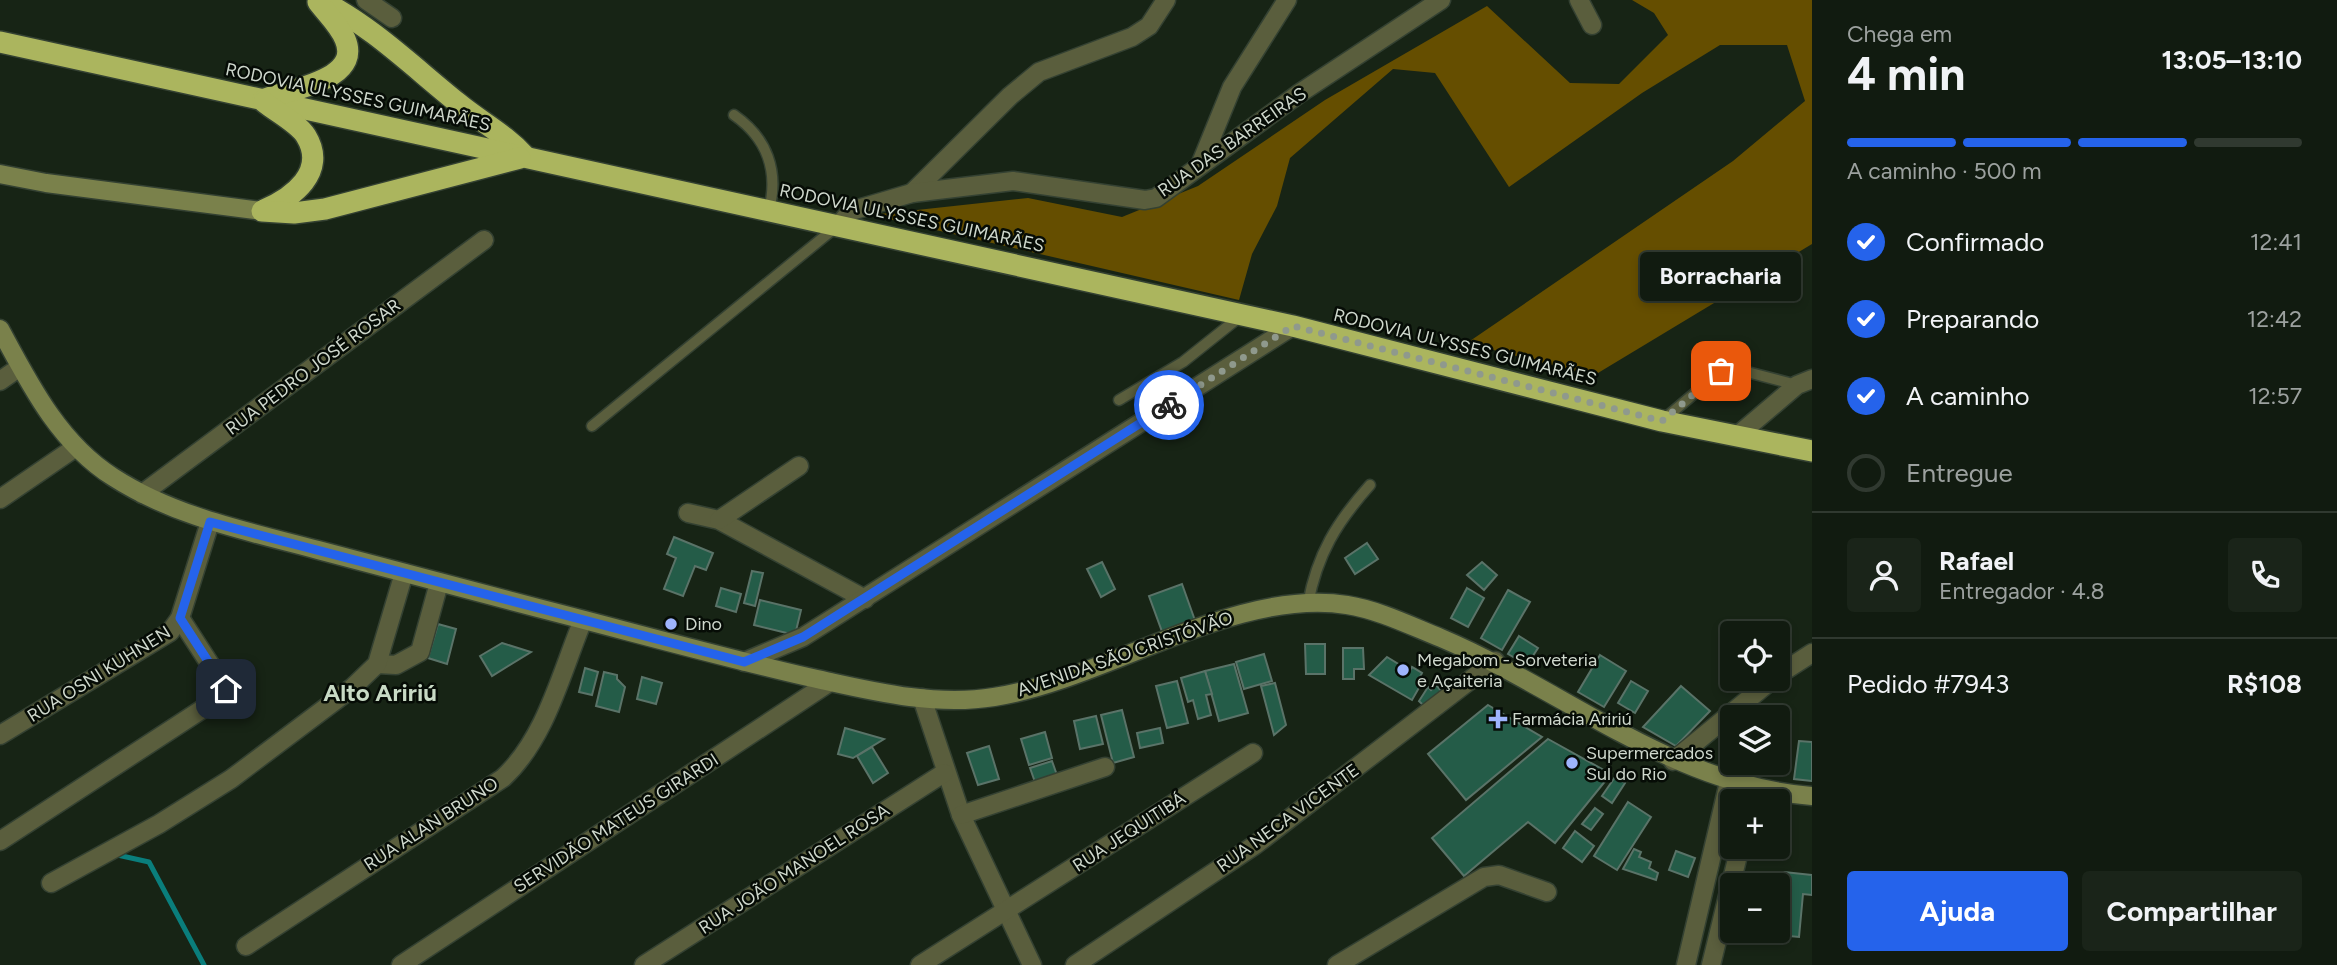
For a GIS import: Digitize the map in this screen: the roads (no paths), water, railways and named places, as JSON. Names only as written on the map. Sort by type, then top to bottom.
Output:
[{"type":"highway","points":[[263,100],[327,80],[341,68],[347,50],[346,40],[318,0]]},
{"type":"highway","points":[[262,211],[294,213],[325,209],[525,156],[508,137],[461,106],[361,24],[318,0]]},
{"type":"highway","name":"RODOVIA ULYSSES GUIMARÃES","points":[[0,42],[1242,314],[1662,421],[1812,451]]},
{"type":"highway","points":[[262,211],[297,193],[306,181],[311,166],[311,150],[306,135],[263,100]]},
{"type":"main road","points":[[0,174],[46,183],[262,211]]},
{"type":"main road","name":"AVENIDA SÃO CRISTÓVÃO","points":[[0,329],[56,424],[76,447],[107,473],[142,494],[210,522],[439,583],[830,682],[954,701],[996,697],[1037,687],[1245,614],[1308,604],[1347,605],[1391,618],[1494,661],[1673,761],[1742,789]]},
{"type":"main road","name":"AVENIDA SÃO CRISTÓVÃO","points":[[1790,795],[1812,796]]},
{"type":"street","points":[[366,0],[391,18]]},
{"type":"street","points":[[912,193],[1010,96],[1039,72],[1132,37],[1149,26],[1166,0]]},
{"type":"street","points":[[1200,164],[1232,87],[1287,0]]},
{"type":"street","name":"RUA DAS BARREIRAS","points":[[839,225],[851,211],[912,193],[1013,181],[1145,200],[1166,192],[1200,164],[1300,93],[1441,0]]},
{"type":"street","points":[[1579,0],[1592,25]]},
{"type":"street","name":"RUA PEDRO JOSÉ ROSAR","points":[[142,494],[484,240]]},
{"type":"street","points":[[744,662],[803,637],[1293,326]]},
{"type":"street","points":[[0,381],[20,367]]},
{"type":"street","points":[[1737,436],[1805,382]]},
{"type":"street","points":[[0,499],[76,447]]},
{"type":"street","points":[[719,520],[799,466]]},
{"type":"street","points":[[688,513],[719,520],[865,599]]},
{"type":"street","name":"RUA OSNI KUHNEN","points":[[0,735],[163,638],[180,618],[210,522]]},
{"type":"street","points":[[51,883],[159,824],[231,779],[352,688],[377,664],[404,573]]},
{"type":"street","points":[[377,664],[396,666],[420,652],[439,583]]},
{"type":"street","points":[[0,841],[224,695],[226,689],[180,618]]},
{"type":"street","name":"RUA ALAN BRUNO","points":[[246,946],[503,778],[536,736],[583,620]]},
{"type":"street","points":[[1790,667],[1812,653]]},
{"type":"street","name":"RUA NECA VICENTE","points":[[1075,965],[1255,845],[1494,661]]},
{"type":"street","name":"SERVIDÃO MATEUS GIRARDI","points":[[401,965],[830,682]]},
{"type":"street","points":[[1673,761],[1758,691]]},
{"type":"street","points":[[922,698],[944,773],[961,815],[1032,965]]},
{"type":"street","name":"RUA JEQUITIBÁ","points":[[920,965],[1253,753]]},
{"type":"street","points":[[961,815],[1105,767]]},
{"type":"street","name":"RUA JOÃO MANOEL ROSA","points":[[644,965],[944,773]]},
{"type":"street","points":[[1686,965],[1729,782]]},
{"type":"street","points":[[1711,965],[1737,859]]},
{"type":"street","points":[[1337,965],[1484,877],[1499,875],[1547,892]]},
{"type":"lane","points":[[734,115],[754,131],[768,153],[774,179],[769,210]]},
{"type":"lane","points":[[592,426],[839,225]]},
{"type":"lane","points":[[1119,400],[1184,362],[1242,314]]},
{"type":"lane","points":[[1662,421],[1721,371],[1805,382]]},
{"type":"lane","points":[[1308,604],[1314,571],[1330,538],[1347,511],[1370,485]]},
{"type":"waterway","points":[[113,854],[149,862],[204,965]]},
{"type":"place","name":"Borracharia","points":[[1721,371]]},
{"type":"place","name":"Dino","points":[[671,624]]},
{"type":"place","name":"Megabom - Sorveteria e Açaiteria","points":[[1403,670]]},
{"type":"place","name":"Farmácia Aririú","points":[[1498,719]]},
{"type":"place","name":"Supermercados Sul do Rio","points":[[1572,763]]},
{"type":"district","name":"Alto Aririú","points":[[380,693]]}]
